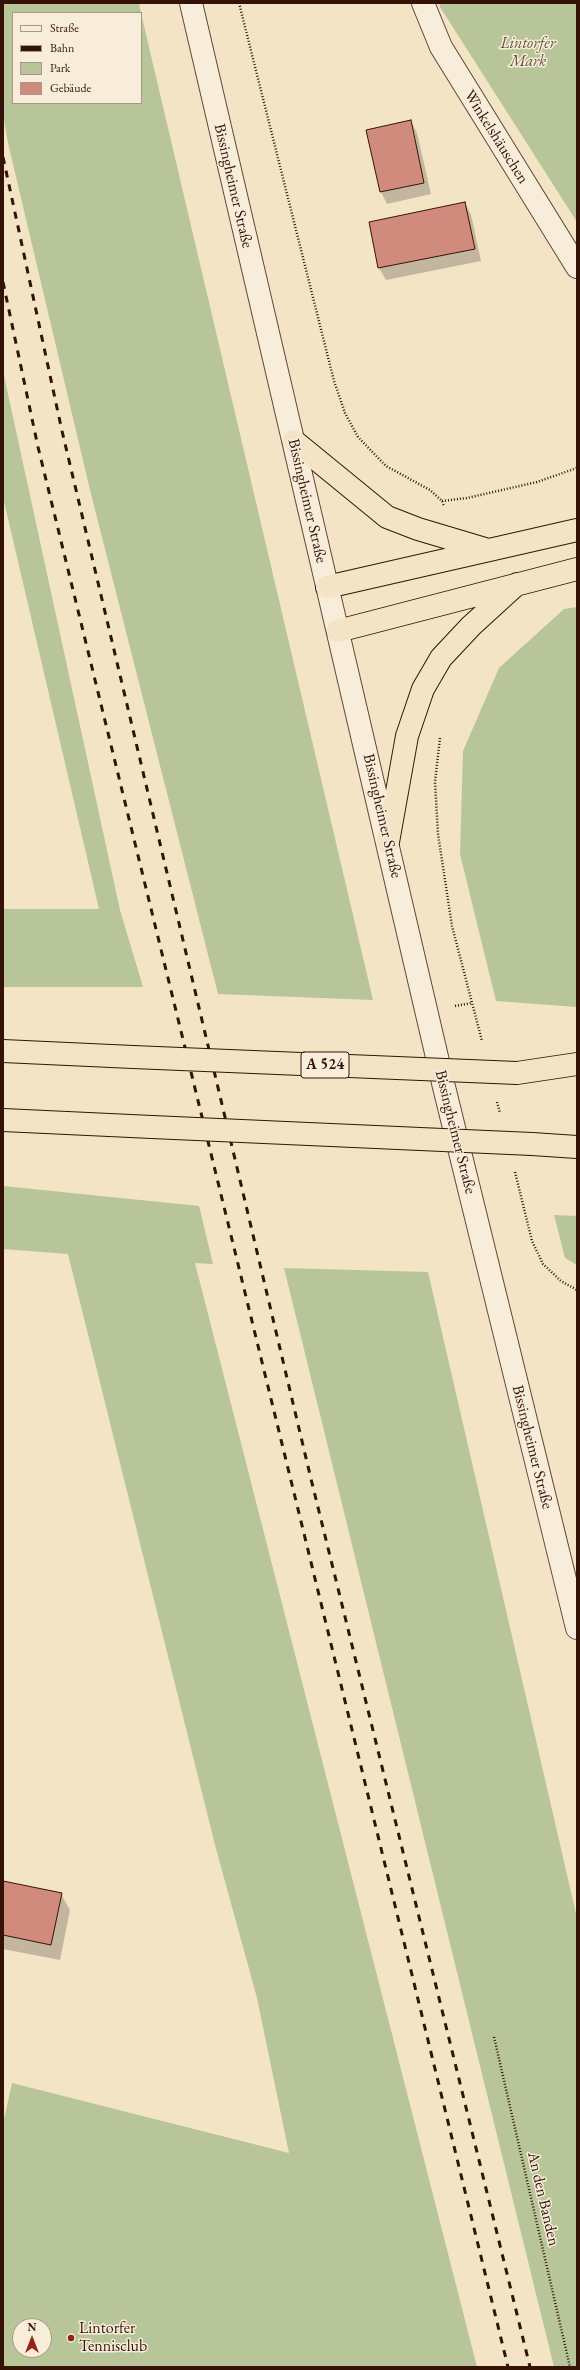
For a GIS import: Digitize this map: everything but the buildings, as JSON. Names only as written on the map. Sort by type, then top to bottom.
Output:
[{"type":"highway","points":[[294,441],[387,517],[418,529],[490,551]]},
{"type":"highway","points":[[327,587],[453,557],[490,551],[577,530]]},
{"type":"highway","points":[[338,631],[463,600],[517,584],[577,569]]},
{"type":"highway","points":[[388,842],[407,736],[423,690],[441,658],[472,626],[517,584]]},
{"type":"highway","name":"A 524","points":[[3,1051],[517,1073],[577,1077]]},
{"type":"highway","points":[[517,1073],[577,1064]]},
{"type":"highway","points":[[3,1120],[577,1147]]},
{"type":"street","name":"Bissingheimer Straße","points":[[192,3],[444,1087],[577,1628]]},
{"type":"street","name":"Winkelshäuschen","points":[[423,3],[441,47],[577,266]]},
{"type":"path","points":[[442,501],[467,498],[537,482],[577,468]]},
{"type":"path","name":"An den Banden","points":[[494,2037],[570,2367]]},
{"type":"green space","points":[[3,3],[139,3],[141,12],[12,12],[12,104],[142,104],[142,17],[373,1000],[218,994],[90,490],[8,143],[3,114]]},
{"type":"green space","name":"Lintorfer Mark","points":[[439,3],[577,3],[577,222],[440,7]]},
{"type":"green space","points":[[3,371],[120,910],[143,987],[3,987],[3,909],[99,909],[3,497]]},
{"type":"green space","points":[[577,607],[577,1007],[496,1001],[460,854],[463,751],[499,668],[564,609]]},
{"type":"green space","points":[[3,1186],[199,1206],[213,1264],[195,1263],[477,2367],[3,2367],[3,2124],[12,2083],[289,2153],[257,1998],[215,1845],[68,1254],[3,1249]]},
{"type":"green space","points":[[554,1215],[577,1216],[577,1265],[565,1258]]},
{"type":"green space","points":[[284,1268],[428,1272],[577,1918],[577,2367],[554,2367]]},
{"type":"railway","points":[[3,157],[62,431],[311,1479],[530,2367]]},
{"type":"railway","points":[[3,282],[38,447],[508,2367]]},
{"type":"place","name":"Lintorfer Tennisclub","points":[[71,2338]]}]
